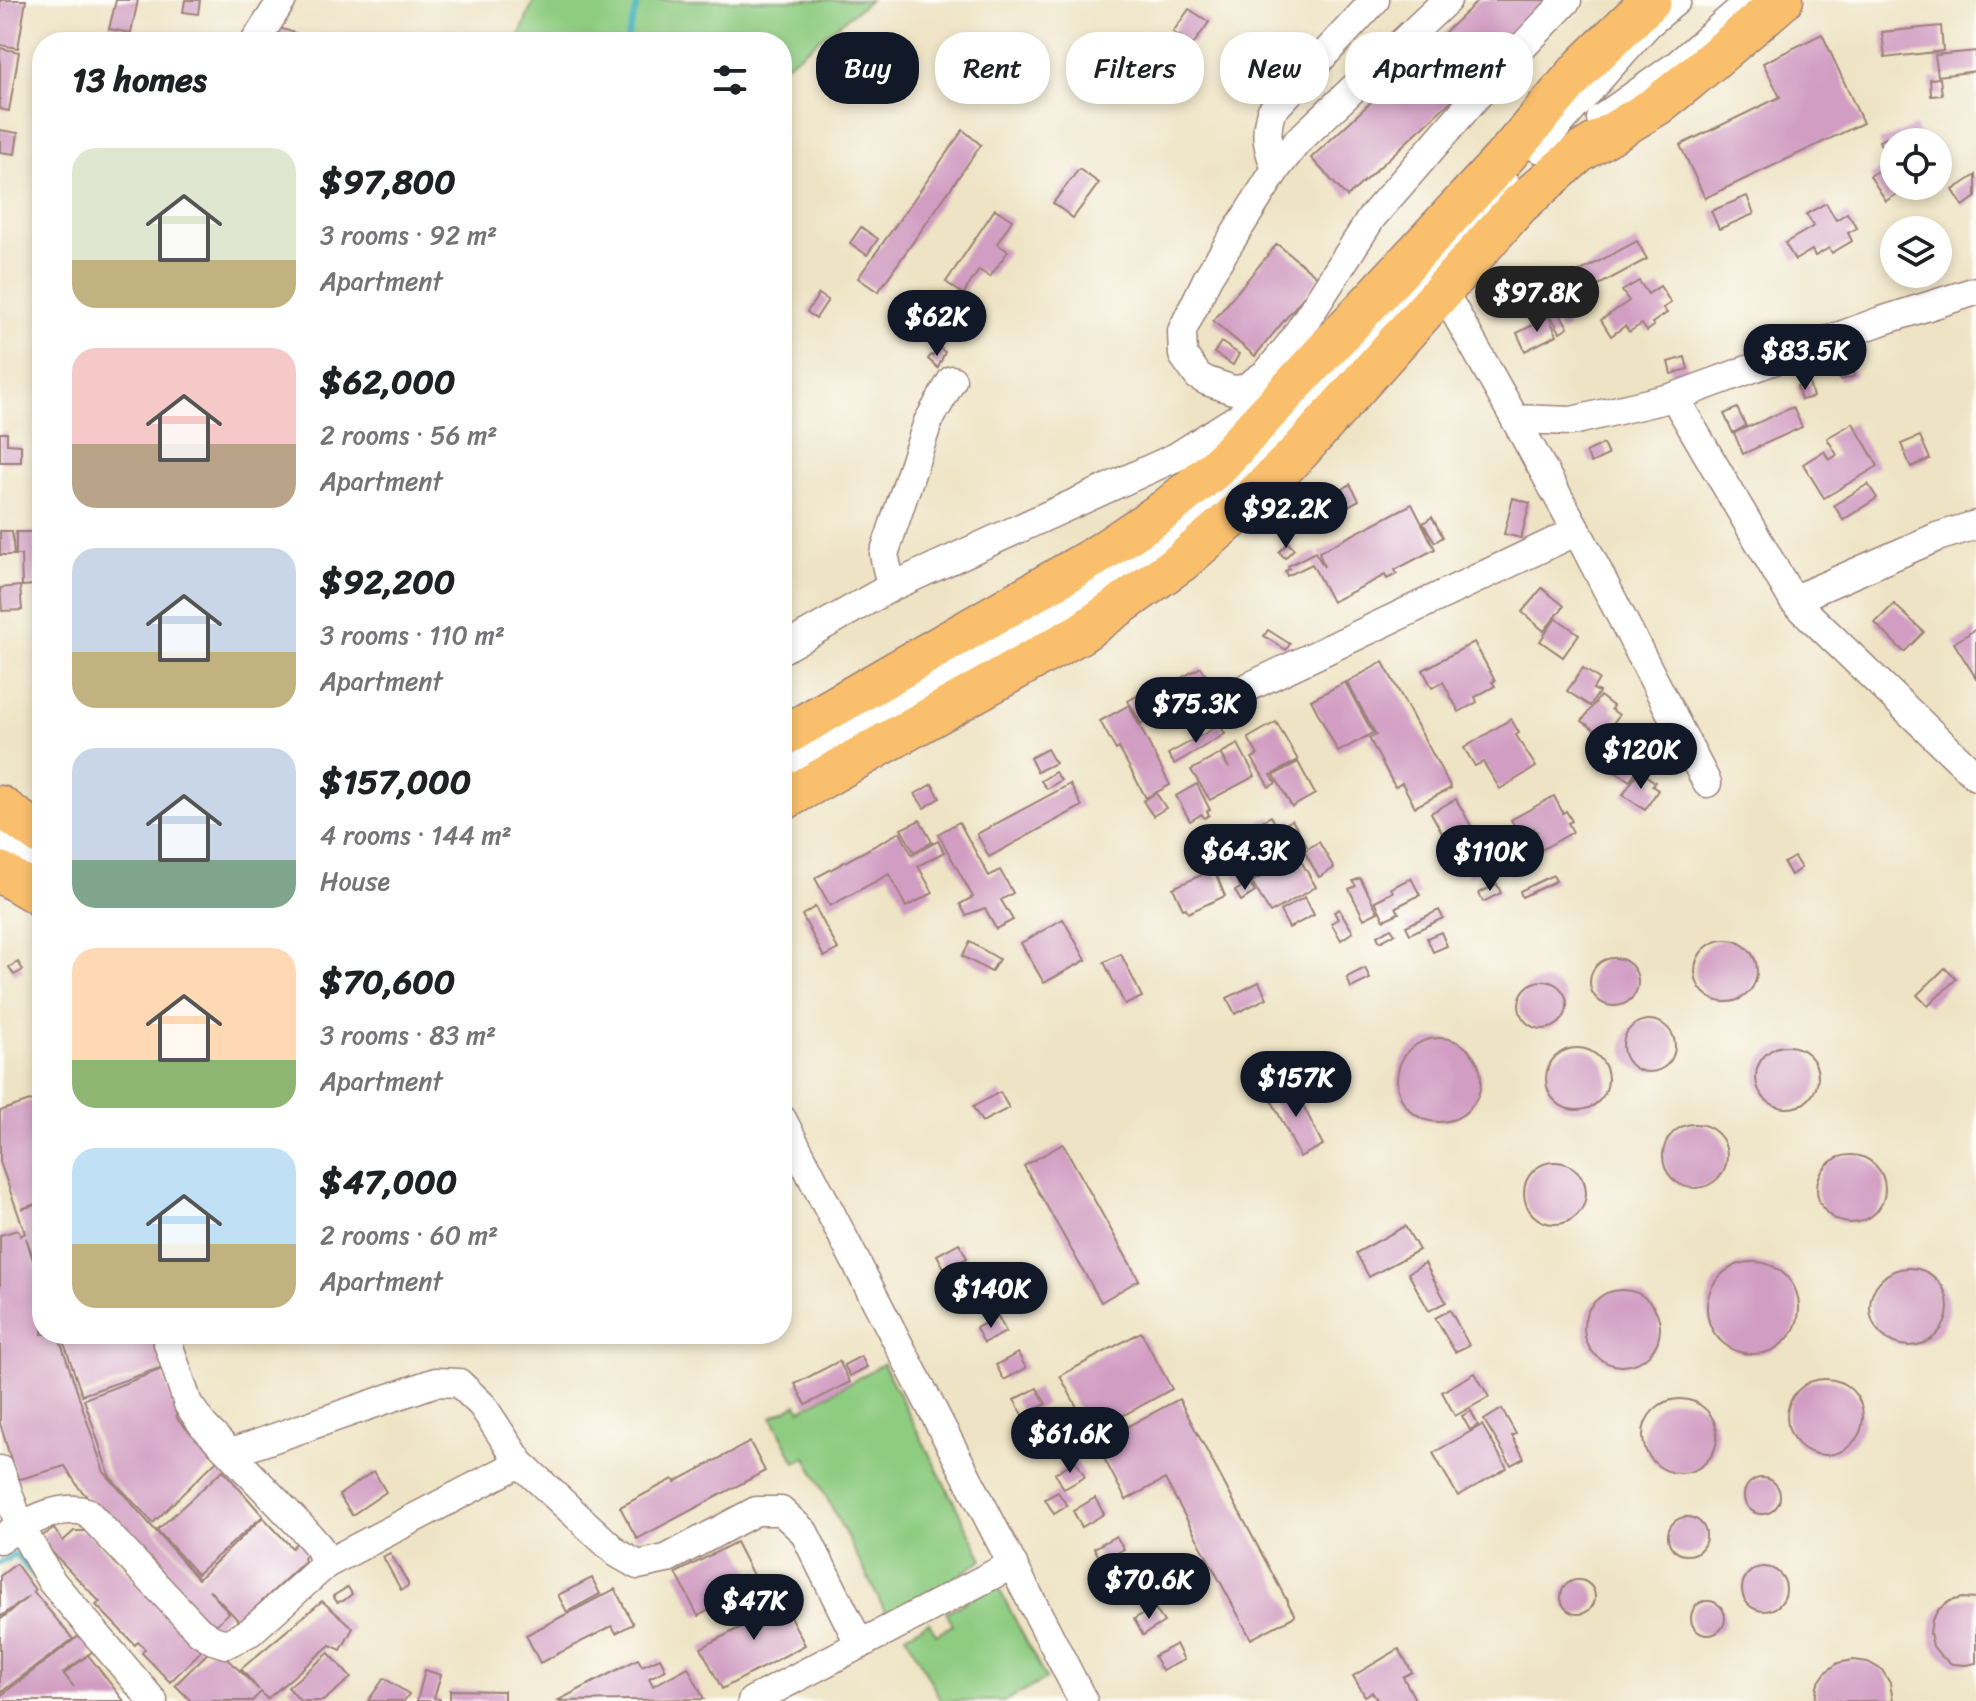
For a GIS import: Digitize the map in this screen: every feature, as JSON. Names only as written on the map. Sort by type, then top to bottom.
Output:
[{"type":"highway","points":[[792,763],[1166,509],[1217,467],[1503,159],[1583,66],[1651,0]]},
{"type":"highway","points":[[792,763],[1081,633],[1181,562],[1271,481],[1442,289],[1550,176],[1579,153],[1656,106],[1783,0]]},
{"type":"highway","points":[[0,806],[32,875]]},
{"type":"street","points":[[261,32],[282,0]]},
{"type":"street","points":[[1276,169],[1266,142],[1271,112],[1375,0]]},
{"type":"street","points":[[1447,0],[1321,117],[1276,169],[1208,277],[1182,331],[1183,355],[1198,376],[1233,390],[1244,389],[1267,373],[1292,342],[1372,217],[1489,82],[1567,0]]},
{"type":"street","points":[[792,763],[1111,582],[1169,539],[1258,460],[1648,24],[1677,0]]},
{"type":"street","points":[[1467,228],[1557,150],[1677,65],[1751,0]]},
{"type":"street","points":[[1442,289],[1577,531],[1707,783]]},
{"type":"street","points":[[1515,419],[1572,421],[1674,397],[1867,326],[1976,291]]},
{"type":"street","points":[[891,587],[884,554],[928,422],[952,380]]},
{"type":"street","points":[[792,643],[891,587],[1176,457],[1298,380]]},
{"type":"street","points":[[1674,397],[1793,600],[1976,776]]},
{"type":"street","points":[[1793,600],[1937,537],[1976,525]]},
{"type":"street","points":[[1236,693],[1577,531]]},
{"type":"street","points":[[792,1138],[1083,1701]]},
{"type":"street","points":[[168,1344],[188,1404],[203,1425],[319,1547],[326,1564]]},
{"type":"street","points":[[231,1453],[436,1382],[459,1383],[474,1398],[520,1463],[617,1553],[638,1565],[666,1559],[756,1511],[781,1511],[804,1532],[860,1645]]},
{"type":"street","points":[[10,1532],[68,1509],[87,1512],[199,1631],[226,1644],[250,1632],[326,1564],[520,1463]]},
{"type":"street","points":[[0,1470],[10,1532],[153,1701]]},
{"type":"street","points":[[752,1701],[1013,1564]]},
{"type":"green space","points":[[534,0],[870,0],[829,32],[816,32],[816,42],[792,60],[792,32],[521,32]]},
{"type":"green space","points":[[883,1364],[983,1559],[890,1621],[806,1457],[795,1462],[772,1417],[797,1404],[801,1410]]},
{"type":"green space","points":[[997,1585],[1046,1679],[1005,1701],[941,1701],[906,1635],[929,1622],[936,1634],[953,1625],[946,1612]]},
{"type":"building","points":[[0,0],[26,0],[18,48],[0,45]]},
{"type":"building","points":[[116,0],[138,0],[131,32],[109,29]]},
{"type":"building","points":[[185,0],[200,0],[198,14],[183,12]]},
{"type":"building","points":[[1479,0],[1557,0],[1524,32],[1445,32]]},
{"type":"building","points":[[1189,9],[1209,22],[1202,32],[1173,32]]},
{"type":"building","points":[[274,26],[292,32],[272,32]]},
{"type":"building","points":[[1941,26],[1943,51],[1885,58],[1882,32]]},
{"type":"building","points":[[1822,34],[1863,123],[1705,198],[1680,145],[1780,97],[1763,63]]},
{"type":"building","points":[[0,48],[19,52],[9,111],[0,109]]},
{"type":"building","points":[[1976,51],[1976,71],[1938,76],[1935,55]]},
{"type":"building","points":[[1940,78],[1942,95],[1931,96],[1930,79]]},
{"type":"building","points":[[1369,104],[1448,104],[1347,197],[1311,158]]},
{"type":"building","points":[[0,130],[18,133],[15,154],[0,152]]},
{"type":"building","points":[[963,130],[981,145],[878,292],[858,278]]},
{"type":"building","points":[[1079,169],[1099,183],[1073,218],[1053,203]]},
{"type":"building","points":[[1880,170],[1880,192],[1870,176]]},
{"type":"building","points":[[1976,175],[1976,197],[1963,206],[1953,190]]},
{"type":"building","points":[[1747,196],[1754,214],[1719,229],[1711,211]]},
{"type":"building","points":[[1826,203],[1836,220],[1847,213],[1857,228],[1848,233],[1852,241],[1832,253],[1829,248],[1815,256],[1812,250],[1795,260],[1785,243],[1814,226],[1806,214]]},
{"type":"building","points":[[995,209],[1012,220],[997,244],[1008,251],[990,277],[979,270],[963,294],[946,282]]},
{"type":"building","points":[[861,227],[878,239],[867,255],[850,243]]},
{"type":"building","points":[[1637,241],[1647,259],[1558,307],[1550,292],[1556,289],[1552,281],[1562,275],[1564,280]]},
{"type":"building","points":[[1277,244],[1319,278],[1255,356],[1213,321]]},
{"type":"building","points":[[1639,281],[1648,294],[1660,286],[1671,303],[1663,308],[1667,313],[1652,323],[1654,326],[1647,331],[1642,324],[1629,332],[1625,326],[1611,336],[1601,320],[1629,301],[1622,291]]},
{"type":"building","points":[[819,294],[828,300],[816,318],[807,312]]},
{"type":"building","points":[[1559,312],[1568,327],[1560,332],[1551,316]]},
{"type":"building","points":[[1549,317],[1557,335],[1525,351],[1517,333]]},
{"type":"building","points":[[1221,342],[1239,354],[1233,365],[1214,353]]},
{"type":"building","points":[[939,348],[945,352],[938,368],[928,359]]},
{"type":"building","points":[[1685,357],[1688,369],[1671,374],[1668,362]]},
{"type":"building","points":[[1851,364],[1855,376],[1840,380],[1837,368]]},
{"type":"building","points":[[1809,383],[1813,397],[1801,400],[1797,386]]},
{"type":"building","points":[[1793,407],[1802,427],[1743,454],[1734,433]]},
{"type":"building","points":[[1737,408],[1746,426],[1733,433],[1724,414]]},
{"type":"building","points":[[1853,423],[1878,466],[1824,498],[1803,464],[1824,451],[1829,460],[1837,455],[1827,438]]},
{"type":"building","points":[[0,433],[7,433],[7,444],[21,445],[21,462],[0,462]]},
{"type":"building","points":[[1920,436],[1930,459],[1911,467],[1901,444]]},
{"type":"building","points":[[1603,444],[1608,455],[1591,463],[1586,452]]},
{"type":"building","points":[[1350,484],[1359,500],[1337,512],[1330,499]]},
{"type":"building","points":[[1868,484],[1877,498],[1843,520],[1834,505]]},
{"type":"building","points":[[1513,498],[1530,503],[1521,538],[1504,534]]},
{"type":"building","points":[[1412,504],[1435,549],[1395,570],[1397,574],[1387,579],[1385,575],[1332,602],[1312,564],[1287,576],[1285,571],[1289,569],[1288,566],[1315,552],[1324,567],[1319,552]]},
{"type":"building","points":[[1432,517],[1443,537],[1435,542],[1423,523]]},
{"type":"building","points":[[0,531],[12,531],[14,555],[0,555]]},
{"type":"building","points":[[16,532],[32,532],[32,585],[22,586],[21,555],[16,555]]},
{"type":"building","points":[[1288,543],[1294,549],[1285,558],[1279,552]]},
{"type":"building","points":[[20,586],[22,610],[2,611],[0,588]]},
{"type":"building","points":[[1542,588],[1564,606],[1544,631],[1522,612]]},
{"type":"building","points":[[1894,604],[1924,632],[1904,652],[1875,623]]},
{"type":"building","points":[[1556,618],[1579,634],[1563,657],[1540,641]]},
{"type":"building","points":[[1976,629],[1976,678],[1954,643]]},
{"type":"building","points":[[1268,630],[1290,644],[1286,650],[1264,636]]},
{"type":"building","points":[[1474,642],[1495,686],[1475,697],[1477,702],[1459,712],[1443,682],[1432,688],[1423,670]]},
{"type":"building","points":[[1383,662],[1451,788],[1415,807],[1402,783],[1395,787],[1369,738],[1376,735],[1347,682]]},
{"type":"building","points":[[1201,667],[1215,691],[1172,715],[1159,690]]},
{"type":"building","points":[[1583,668],[1599,679],[1593,689],[1599,692],[1590,706],[1567,691]]},
{"type":"building","points":[[1345,682],[1373,733],[1338,752],[1311,700]]},
{"type":"building","points":[[1145,691],[1158,714],[1141,724],[1128,701]]},
{"type":"building","points":[[1600,696],[1619,715],[1604,736],[1582,721]]},
{"type":"building","points":[[1129,705],[1170,785],[1146,798],[1119,748],[1116,750],[1100,721]]},
{"type":"building","points":[[1511,719],[1519,733],[1516,735],[1536,767],[1500,789],[1483,762],[1475,766],[1464,748]]},
{"type":"building","points":[[1276,722],[1298,760],[1271,775],[1276,783],[1269,787],[1252,758],[1258,755],[1248,738]]},
{"type":"building","points":[[1220,725],[1225,734],[1174,764],[1168,754]]},
{"type":"building","points":[[1623,742],[1638,752],[1635,757],[1642,762],[1630,781],[1607,766],[1614,750],[1617,752]]},
{"type":"building","points":[[1238,744],[1255,776],[1210,800],[1191,770],[1220,754],[1229,768],[1221,753]]},
{"type":"building","points":[[1047,749],[1055,763],[1037,772],[1030,758]]},
{"type":"building","points":[[1298,762],[1315,794],[1292,807],[1274,775]]},
{"type":"building","points":[[1639,771],[1655,782],[1652,786],[1658,790],[1645,810],[1623,795]]},
{"type":"building","points":[[1055,772],[1061,780],[1047,789],[1041,781]]},
{"type":"building","points":[[932,784],[940,798],[924,808],[915,794]]},
{"type":"building","points":[[1070,784],[1082,806],[989,857],[977,834]]},
{"type":"building","points":[[1197,784],[1210,810],[1204,818],[1202,814],[1190,821],[1176,796]]},
{"type":"building","points":[[1156,793],[1166,808],[1153,816],[1143,801]]},
{"type":"building","points":[[1554,796],[1563,813],[1566,811],[1572,821],[1568,823],[1573,832],[1530,856],[1521,841],[1537,832],[1534,828],[1520,836],[1511,820]]},
{"type":"building","points":[[1456,799],[1474,831],[1449,845],[1431,813]]},
{"type":"building","points":[[1271,816],[1293,855],[1240,886],[1217,846]]},
{"type":"building","points":[[920,820],[932,842],[914,852],[901,829]]},
{"type":"building","points":[[1292,820],[1307,846],[1299,851],[1284,825]]},
{"type":"building","points":[[959,822],[989,876],[1000,870],[1013,893],[1001,900],[1013,920],[996,929],[985,908],[966,915],[960,904],[973,897],[938,834]]},
{"type":"building","points":[[900,832],[912,855],[938,841],[944,852],[918,866],[933,893],[906,907],[889,874],[830,906],[815,878]]},
{"type":"building","points":[[1477,840],[1488,858],[1484,861],[1487,865],[1469,877],[1455,854]]},
{"type":"building","points":[[1319,842],[1334,868],[1319,877],[1304,851]]},
{"type":"building","points":[[1298,856],[1316,887],[1270,913],[1252,882]]},
{"type":"building","points":[[1794,857],[1801,868],[1791,875],[1784,863]]},
{"type":"building","points":[[1214,869],[1225,896],[1188,913],[1173,888]]},
{"type":"building","points":[[1553,875],[1556,881],[1522,897],[1520,891]]},
{"type":"building","points":[[1360,878],[1378,912],[1364,919],[1349,889],[1356,886],[1353,881]]},
{"type":"building","points":[[1411,878],[1420,895],[1396,907],[1399,913],[1384,920],[1375,901]]},
{"type":"building","points":[[1249,883],[1255,892],[1241,901],[1235,891]]},
{"type":"building","points":[[1497,884],[1501,893],[1483,902],[1479,893]]},
{"type":"building","points":[[1305,897],[1314,915],[1289,928],[1280,911]]},
{"type":"building","points":[[815,907],[838,949],[824,957],[802,915]]},
{"type":"building","points":[[1339,909],[1353,932],[1341,940],[1331,923],[1338,919],[1334,912]]},
{"type":"building","points":[[1439,910],[1443,918],[1410,934],[1406,926]]},
{"type":"building","points":[[1063,919],[1086,960],[1044,983],[1021,943]]},
{"type":"building","points":[[1391,928],[1395,934],[1380,942],[1377,936]]},
{"type":"building","points":[[1441,932],[1447,946],[1433,952],[1427,938]]},
{"type":"building","points":[[1726,940],[1748,949],[1757,971],[1748,993],[1726,1002],[1704,993],[1695,971],[1704,949]]},
{"type":"building","points":[[970,942],[999,959],[991,972],[962,956]]},
{"type":"building","points":[[1121,954],[1142,997],[1125,1005],[1104,962]]},
{"type":"building","points":[[1614,958],[1631,965],[1638,982],[1631,999],[1614,1006],[1597,999],[1590,982],[1597,965]]},
{"type":"building","points":[[18,962],[23,970],[14,975],[9,967]]},
{"type":"building","points":[[1365,968],[1370,979],[1351,988],[1347,977]]},
{"type":"building","points":[[1945,968],[1956,979],[1928,1006],[1917,995]]},
{"type":"building","points":[[1543,981],[1552,982],[1560,988],[1566,996],[1566,1014],[1560,1022],[1552,1028],[1543,1029],[1534,1028],[1526,1022],[1520,1014],[1519,1005],[1520,996],[1526,988],[1534,982]]},
{"type":"building","points":[[1259,982],[1267,998],[1235,1014],[1227,998]]},
{"type":"building","points":[[1649,1020],[1667,1028],[1675,1046],[1667,1064],[1649,1072],[1631,1064],[1623,1046],[1631,1028]]},
{"type":"building","points":[[1439,1038],[1455,1041],[1469,1050],[1478,1064],[1481,1080],[1478,1096],[1469,1110],[1455,1119],[1439,1122],[1423,1119],[1409,1110],[1400,1096],[1397,1080],[1400,1064],[1409,1050],[1423,1041]]},
{"type":"building","points":[[1781,1046],[1793,1046],[1809,1055],[1816,1065],[1816,1089],[1809,1099],[1793,1108],[1781,1108],[1761,1094],[1756,1083],[1756,1071],[1770,1051]]},
{"type":"building","points":[[1577,1048],[1599,1057],[1608,1079],[1599,1101],[1577,1110],[1555,1101],[1546,1079],[1555,1057]]},
{"type":"building","points":[[1291,1081],[1323,1145],[1300,1157],[1268,1093]]},
{"type":"building","points":[[1000,1092],[1009,1108],[982,1122],[973,1107]]},
{"type":"building","points":[[32,1100],[32,1205],[21,1209],[32,1206],[32,1254],[26,1238],[32,1257],[32,1344],[61,1344],[104,1472],[198,1579],[263,1517],[292,1548],[301,1537],[308,1553],[305,1561],[240,1622],[209,1590],[229,1613],[210,1630],[79,1488],[65,1466],[17,1480],[0,1423],[0,1235],[18,1230],[20,1236],[25,1233],[0,1162],[0,1111]]},
{"type":"building","points":[[1695,1124],[1713,1130],[1721,1138],[1727,1156],[1721,1174],[1713,1182],[1695,1188],[1677,1182],[1669,1174],[1663,1156],[1669,1138],[1677,1130]]},
{"type":"building","points":[[1063,1144],[1139,1280],[1101,1302],[1024,1166]]},
{"type":"building","points":[[1851,1155],[1875,1165],[1885,1189],[1875,1213],[1851,1223],[1827,1213],[1817,1189],[1827,1165]]},
{"type":"building","points":[[1555,1162],[1577,1171],[1586,1193],[1577,1215],[1555,1224],[1533,1215],[1524,1193],[1533,1171]]},
{"type":"building","points":[[1405,1226],[1419,1250],[1369,1277],[1356,1253]]},
{"type":"building","points":[[959,1243],[967,1258],[945,1270],[937,1255]]},
{"type":"building","points":[[1753,1262],[1771,1265],[1786,1275],[1796,1290],[1799,1308],[1796,1326],[1786,1341],[1771,1351],[1753,1354],[1735,1351],[1720,1341],[1710,1326],[1707,1308],[1710,1290],[1720,1275],[1735,1265]]},
{"type":"building","points":[[1425,1263],[1446,1302],[1429,1311],[1408,1273]]},
{"type":"building","points":[[1909,1268],[1924,1271],[1941,1285],[1948,1307],[1945,1322],[1931,1339],[1909,1346],[1894,1343],[1877,1329],[1870,1307],[1873,1292],[1887,1275]]},
{"type":"building","points":[[978,1279],[986,1294],[964,1307],[956,1292]]},
{"type":"building","points":[[1622,1290],[1636,1293],[1649,1301],[1657,1314],[1660,1328],[1657,1342],[1649,1355],[1636,1363],[1622,1366],[1608,1363],[1595,1355],[1587,1342],[1584,1328],[1587,1314],[1595,1301],[1608,1293]]},
{"type":"building","points":[[1450,1310],[1469,1345],[1455,1352],[1435,1318]]},
{"type":"building","points":[[998,1316],[1006,1332],[984,1343],[976,1328]]},
{"type":"building","points":[[1141,1332],[1172,1389],[1091,1433],[1060,1376]]},
{"type":"building","points":[[64,1344],[158,1344],[166,1366],[82,1395]]},
{"type":"building","points":[[1018,1353],[1026,1368],[1004,1380],[996,1365]]},
{"type":"building","points":[[861,1356],[867,1367],[850,1376],[844,1365]]},
{"type":"building","points":[[839,1361],[850,1382],[806,1405],[795,1384]]},
{"type":"building","points":[[162,1369],[178,1420],[217,1460],[153,1523],[110,1477],[84,1399]]},
{"type":"building","points":[[1475,1373],[1489,1397],[1455,1416],[1442,1392]]},
{"type":"building","points":[[1825,1379],[1840,1382],[1852,1390],[1860,1402],[1863,1417],[1860,1432],[1852,1444],[1840,1452],[1825,1455],[1810,1452],[1798,1444],[1790,1432],[1787,1417],[1790,1402],[1798,1390],[1810,1382]]},
{"type":"building","points":[[1037,1388],[1046,1404],[1024,1416],[1014,1400]]},
{"type":"building","points":[[1179,1399],[1295,1616],[1251,1639],[1165,1479],[1126,1500],[1096,1443]]},
{"type":"building","points":[[1673,1399],[1687,1399],[1701,1405],[1711,1415],[1717,1436],[1715,1450],[1701,1467],[1687,1473],[1673,1473],[1659,1467],[1649,1457],[1643,1443],[1643,1429],[1649,1415],[1659,1405]]},
{"type":"building","points":[[1502,1409],[1516,1434],[1512,1436],[1524,1458],[1511,1465],[1484,1420]]},
{"type":"building","points":[[1471,1411],[1478,1425],[1470,1430],[1462,1416]]},
{"type":"building","points":[[1482,1425],[1507,1468],[1458,1496],[1433,1453]]},
{"type":"building","points":[[1057,1426],[1065,1442],[1043,1454],[1034,1437]]},
{"type":"building","points":[[750,1442],[765,1471],[637,1539],[620,1507]]},
{"type":"building","points":[[1076,1461],[1085,1477],[1064,1489],[1055,1473]]},
{"type":"building","points":[[223,1470],[263,1516],[197,1574],[157,1530]]},
{"type":"building","points":[[374,1471],[386,1492],[352,1515],[339,1495]]},
{"type":"building","points":[[1762,1478],[1775,1483],[1780,1496],[1775,1509],[1762,1514],[1749,1509],[1744,1496],[1749,1483]]},
{"type":"building","points":[[1058,1492],[1067,1506],[1054,1514],[1045,1499]]},
{"type":"building","points":[[1095,1498],[1104,1514],[1082,1527],[1073,1511]]},
{"type":"building","points":[[1687,1517],[1700,1523],[1706,1536],[1700,1549],[1687,1555],[1674,1549],[1668,1536],[1674,1523]]},
{"type":"building","points":[[54,1529],[63,1541],[74,1531],[86,1531],[202,1650],[170,1682],[142,1653],[145,1649],[138,1642],[135,1645],[96,1605],[100,1602],[52,1552],[42,1536]]},
{"type":"building","points":[[1116,1536],[1124,1549],[1102,1562],[1094,1548]]},
{"type":"building","points":[[736,1542],[758,1585],[698,1616],[676,1573]]},
{"type":"building","points":[[390,1553],[408,1583],[401,1590],[383,1557]]},
{"type":"building","points":[[16,1564],[33,1591],[73,1639],[0,1693],[0,1620],[29,1596],[0,1617],[0,1576]]},
{"type":"building","points":[[1764,1567],[1780,1573],[1786,1589],[1780,1605],[1764,1611],[1748,1605],[1742,1589],[1748,1573]]},
{"type":"building","points":[[1134,1571],[1143,1586],[1121,1599],[1113,1583]]},
{"type":"building","points":[[592,1578],[600,1594],[567,1612],[558,1595]]},
{"type":"building","points":[[1578,1580],[1590,1585],[1595,1597],[1590,1609],[1578,1614],[1566,1609],[1561,1597],[1566,1585]]},
{"type":"building","points":[[348,1587],[352,1594],[337,1602],[333,1596]]},
{"type":"building","points":[[615,1589],[633,1624],[616,1633],[612,1626],[540,1663],[526,1635]]},
{"type":"building","points":[[778,1593],[805,1645],[722,1689],[701,1648],[741,1627],[735,1616]]},
{"type":"building","points":[[1976,1599],[1976,1663],[1966,1665],[1952,1664],[1941,1656],[1933,1646],[1930,1633],[1932,1620],[1939,1609],[1950,1601]]},
{"type":"building","points":[[322,1601],[353,1628],[341,1650],[330,1645],[267,1699],[261,1692],[252,1701],[191,1701],[175,1685],[215,1646],[259,1690],[241,1669]]},
{"type":"building","points":[[1708,1601],[1720,1606],[1725,1618],[1720,1630],[1708,1635],[1696,1630],[1691,1618],[1696,1606]]},
{"type":"building","points":[[1154,1607],[1164,1622],[1143,1635],[1134,1619]]},
{"type":"building","points":[[84,1632],[97,1648],[63,1673],[74,1687],[64,1674],[88,1655],[124,1701],[0,1701],[0,1696]]},
{"type":"building","points":[[1176,1644],[1184,1660],[1162,1671],[1154,1656]]},
{"type":"building","points":[[1399,1649],[1412,1672],[1403,1677],[1416,1701],[1378,1701],[1372,1692],[1365,1696],[1353,1676]]},
{"type":"building","points":[[329,1653],[351,1678],[323,1701],[300,1701],[288,1687]]},
{"type":"building","points":[[660,1658],[666,1670],[649,1678],[653,1686],[688,1667],[704,1699],[557,1701],[638,1659],[642,1666]]},
{"type":"building","points":[[1853,1660],[1868,1662],[1882,1670],[1890,1683],[1893,1701],[1815,1701],[1817,1685],[1826,1672],[1838,1663]]},
{"type":"building","points":[[425,1670],[441,1675],[434,1698],[440,1701],[417,1701]]},
{"type":"building","points":[[384,1678],[409,1694],[404,1701],[368,1701]]},
{"type":"building","points":[[450,1690],[504,1691],[504,1701],[450,1701]]},
{"type":"waterway","points":[[629,32],[639,0]]},
{"type":"waterway","points":[[0,1563],[15,1554],[35,1577]]}]
